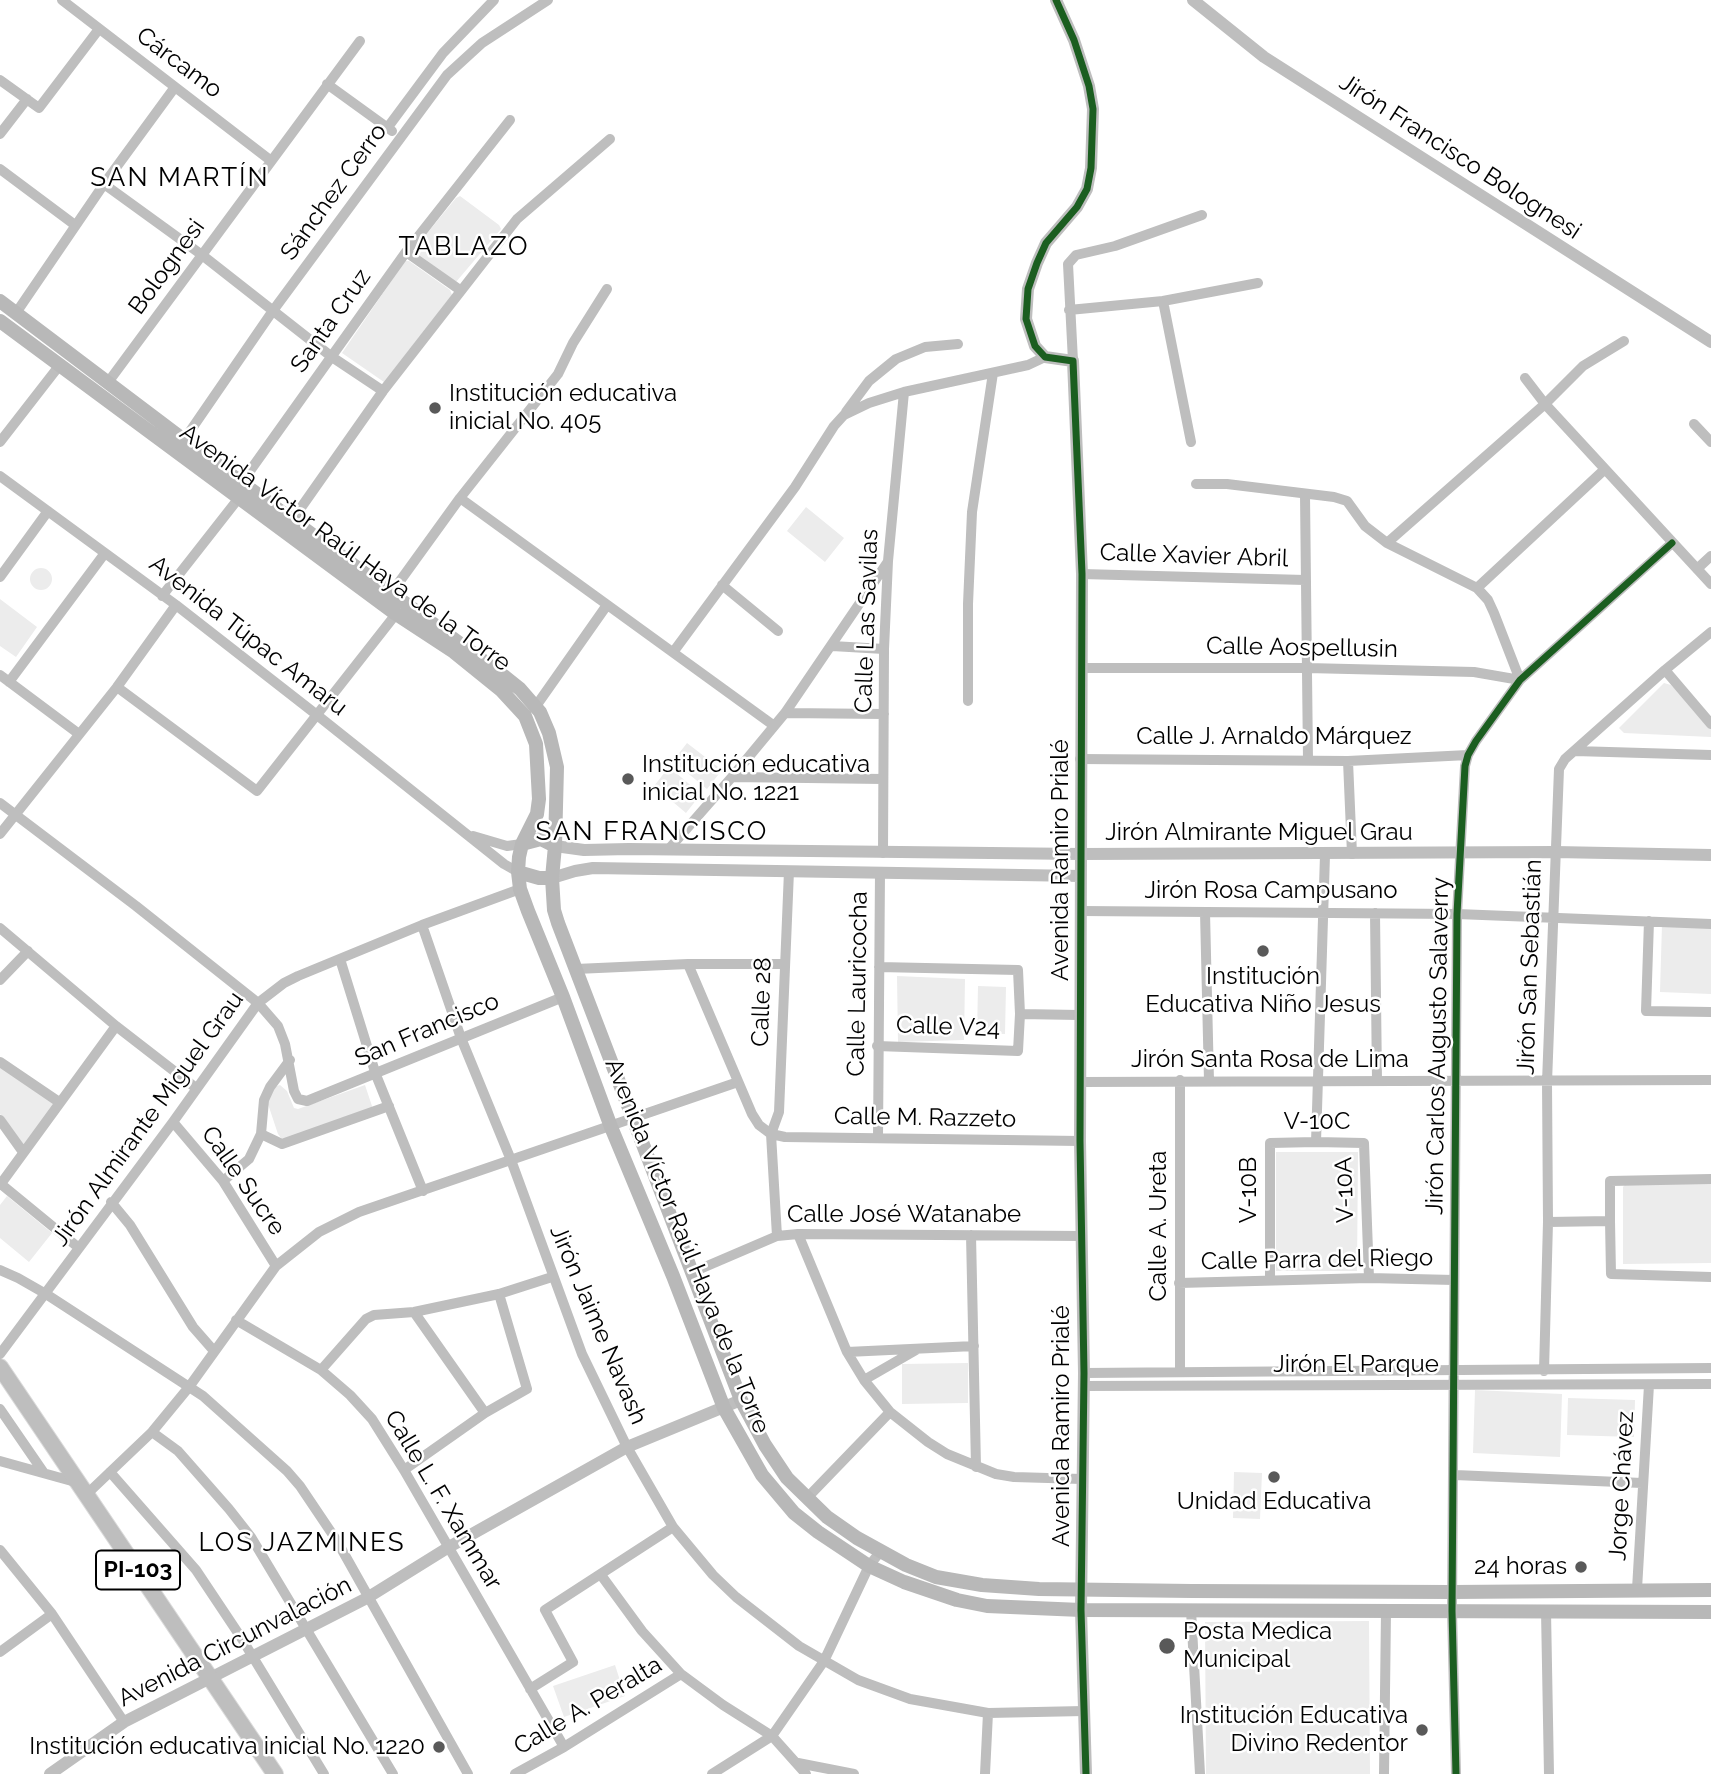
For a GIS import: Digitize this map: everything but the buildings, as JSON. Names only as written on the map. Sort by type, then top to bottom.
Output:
[{"type":"main road","name":"Avenida Víctor Raúl Haya de la Torre","points":[[0,300],[184,440],[505,677],[536,706],[549,733],[557,767],[552,878],[554,910],[741,1400],[765,1445],[787,1478],[827,1517],[880,1552],[936,1577],[1007,1587],[1081,1590],[1452,1592],[1711,1590]]},
{"type":"main road","name":"Avenida Víctor Raúl Haya de la Torre","points":[[0,321],[396,614],[454,652],[501,690],[525,716],[536,744],[539,799],[537,814],[522,844],[518,872],[520,889],[611,1127],[724,1408],[762,1475],[794,1513],[829,1540],[869,1566],[904,1582],[957,1600],[1001,1607],[1081,1610],[1711,1612]]},
{"type":"main road","points":[[522,844],[541,839],[555,846]]},
{"type":"main road","points":[[518,872],[539,878],[552,878]]},
{"type":"main road","name":"PI-103","points":[[0,1367],[275,1774]]},
{"type":"street","name":"Cárcamo","points":[[62,0],[271,160]]},
{"type":"street","points":[[388,127],[443,53],[494,0]]},
{"type":"street","name":"Sánchez Cerro","points":[[184,440],[272,312],[447,75],[482,43],[548,0]]},
{"type":"street","points":[[1045,357],[1035,346],[1026,319],[1028,289],[1046,243],[1077,207],[1087,189],[1093,139],[1093,109],[1089,86],[1074,40],[1056,0]]},
{"type":"street","name":"Jirón Francisco Bolognesi","points":[[1193,0],[1264,57],[1711,342]]},
{"type":"street","points":[[0,80],[39,108],[99,29]]},
{"type":"street","name":"Bolognesi","points":[[109,382],[360,41]]},
{"type":"street","points":[[327,84],[400,137]]},
{"type":"street","points":[[16,313],[75,225],[175,86]]},
{"type":"street","points":[[0,134],[27,99]]},
{"type":"street","name":"Santa Cruz","points":[[162,596],[239,499],[245,484],[406,252],[510,120]]},
{"type":"street","points":[[293,519],[383,391],[517,219],[610,139]]},
{"type":"street","points":[[0,169],[75,225]]},
{"type":"street","points":[[104,184],[332,357],[383,391]]},
{"type":"street","points":[[844,415],[869,403],[904,392],[1028,365],[1045,357],[1073,360],[1068,264],[1076,255],[1115,246],[1202,215]]},
{"type":"street","points":[[406,252],[460,290]]},
{"type":"street","points":[[1069,310],[1163,301],[1258,284]]},
{"type":"street","points":[[392,592],[460,498],[558,374],[573,343],[607,289]]},
{"type":"street","points":[[1163,301],[1191,442]]},
{"type":"street","points":[[1387,542],[1545,404],[1583,366],[1624,341]]},
{"type":"street","points":[[674,651],[869,381],[896,359],[925,346],[958,344]]},
{"type":"street","name":"Avenida Ramiro Prialé","points":[[1073,360],[1082,573],[1082,911],[1079,1016],[1084,1379],[1081,1610],[1086,1774]]},
{"type":"street","points":[[0,442],[59,366]]},
{"type":"street","points":[[968,701],[972,512],[993,373]]},
{"type":"street","points":[[1525,378],[1604,470],[1711,584]]},
{"type":"street","name":"Calle Las Savilas","points":[[883,853],[884,649],[888,561],[904,392]]},
{"type":"street","points":[[1694,424],[1711,442]]},
{"type":"street","points":[[1477,588],[1604,470]]},
{"type":"street","name":"Avenida Túpac Amaru","points":[[0,476],[176,605],[504,864],[518,872]]},
{"type":"street","points":[[1196,484],[1227,484],[1334,497],[1347,501],[1365,526],[1387,542],[1477,588],[1488,600],[1520,680]]},
{"type":"street","points":[[1305,495],[1308,760]]},
{"type":"street","points":[[460,498],[773,725]]},
{"type":"street","points":[[0,576],[48,511]]},
{"type":"street","name":"Jirón Carlos Augusto Salaverry","points":[[1455,1774],[1452,1592],[1457,914],[1464,782],[1468,755],[1520,680],[1672,543]]},
{"type":"street","points":[[79,734],[4,678],[106,553]]},
{"type":"street","points":[[1697,569],[1711,556]]},
{"type":"street","points":[[668,850],[785,713],[888,561]]},
{"type":"street","name":"Calle Xavier Abril","points":[[1082,573],[1305,580]]},
{"type":"street","points":[[722,584],[778,631]]},
{"type":"street","points":[[0,834],[117,687],[176,605]]},
{"type":"street","points":[[536,706],[607,606]]},
{"type":"street","points":[[117,687],[257,790],[396,614]]},
{"type":"street","name":"Jirón San Sebastián","points":[[1544,1371],[1548,1222],[1547,1082],[1559,769],[1575,751],[1711,632]]},
{"type":"street","points":[[832,646],[884,649]]},
{"type":"street","name":"Calle Aospellusin","points":[[1082,668],[1307,667],[1474,672],[1520,680]]},
{"type":"street","points":[[1665,670],[1711,724]]},
{"type":"street","points":[[785,713],[884,714]]},
{"type":"street","points":[[1575,751],[1711,755]]},
{"type":"street","name":"Calle J. Arnaldo Márquez","points":[[1080,759],[1348,761],[1468,755]]},
{"type":"street","points":[[1348,761],[1352,855]]},
{"type":"street","points":[[732,777],[883,779]]},
{"type":"street","points":[[0,803],[258,1003],[278,1026],[290,1060],[264,1100],[261,1134],[249,1158],[223,1181]]},
{"type":"street","name":"Avenida Túpac Amaru","points":[[467,834],[507,846],[522,844]]},
{"type":"street","name":"Jirón Almirante Miguel Grau","points":[[555,846],[578,850],[883,853],[1352,855],[1555,852],[1711,855]]},
{"type":"street","points":[[1315,1142],[1325,855]]},
{"type":"street","points":[[552,878],[593,869],[1081,876]]},
{"type":"street","name":"Calle 28","points":[[777,1236],[771,1134],[779,1112],[789,871]]},
{"type":"street","name":"Calle Lauricocha","points":[[878,1138],[880,872]]},
{"type":"street","name":"Jirón Almirante Miguel Grau","points":[[0,1354],[258,1003],[284,983],[422,925],[520,889]]},
{"type":"street","name":"Jirón Rosa Campusano","points":[[1082,911],[1324,911],[1711,924]]},
{"type":"street","points":[[1205,912],[1209,1081]]},
{"type":"street","points":[[1375,913],[1377,1081]]},
{"type":"street","points":[[1648,921],[1646,1012],[1711,1013]]},
{"type":"street","name":"Jirón Jaime Navash","points":[[422,925],[461,1038],[511,1160],[582,1354],[627,1447],[673,1527],[736,1597],[799,1646],[858,1680],[910,1699],[988,1713],[1084,1711]]},
{"type":"street","points":[[0,928],[116,1026],[196,1088]]},
{"type":"street","points":[[0,980],[28,951]]},
{"type":"street","points":[[340,959],[376,1075],[423,1191]]},
{"type":"street","points":[[688,964],[738,1082],[759,1125],[771,1134]]},
{"type":"street","points":[[576,969],[688,964],[784,964]]},
{"type":"street","points":[[879,967],[1018,970],[1020,1014],[1079,1016]]},
{"type":"street","name":"San Francisco","points":[[290,1060],[294,1091],[298,1099],[307,1101],[563,997]]},
{"type":"street","name":"Calle V24","points":[[877,1046],[1018,1051],[1020,1014]]},
{"type":"street","points":[[79,1248],[0,1185],[116,1026]]},
{"type":"street","points":[[0,1062],[59,1102]]},
{"type":"street","name":"Calle A. Ureta","points":[[1180,1080],[1180,1371]]},
{"type":"street","name":"Jirón Santa Rosa de Lima","points":[[1082,1082],[1711,1080]]},
{"type":"street","points":[[0,1461],[44,1473],[83,1488],[110,1472],[152,1432],[189,1387],[276,1266],[319,1233],[359,1212],[738,1082]]},
{"type":"street","points":[[261,1134],[282,1144],[292,1142],[388,1106]]},
{"type":"street","points":[[0,1120],[23,1152]]},
{"type":"street","name":"Calle Sucre","points":[[173,1122],[223,1181],[276,1266]]},
{"type":"street","name":"Calle M. Razzeto","points":[[771,1134],[785,1137],[1080,1141]]},
{"type":"street","name":"V-10C","points":[[1270,1143],[1364,1143]]},
{"type":"street","name":"V-10B","points":[[1270,1143],[1270,1279]]},
{"type":"street","name":"V-10A","points":[[1364,1143],[1369,1278]]},
{"type":"street","points":[[1711,1179],[1610,1181],[1609,1221],[1611,1274],[1711,1276]]},
{"type":"street","points":[[111,1202],[130,1225],[193,1327],[215,1351]]},
{"type":"street","points":[[1548,1222],[1609,1221]]},
{"type":"street","points":[[798,1234],[848,1352],[864,1380],[890,1412],[928,1443],[976,1467],[1014,1477],[1082,1479]]},
{"type":"street","name":"Calle José Watanabe","points":[[693,1272],[777,1236],[798,1234],[1081,1236]]},
{"type":"street","points":[[971,1235],[976,1467]]},
{"type":"street","points":[[0,1270],[46,1294],[189,1387],[251,1437],[300,1486],[337,1541],[468,1774]]},
{"type":"street","points":[[321,1370],[366,1319],[386,1313],[414,1312],[499,1294],[552,1277]]},
{"type":"street","name":"Calle Parra del Riego","points":[[1179,1283],[1270,1279],[1454,1280]]},
{"type":"street","points":[[404,1470],[485,1413],[527,1389],[499,1294]]},
{"type":"street","points":[[414,1312],[485,1413]]},
{"type":"street","name":"Calle L. F. Xammar","points":[[236,1320],[321,1370],[372,1419],[564,1747]]},
{"type":"street","points":[[848,1352],[974,1346]]},
{"type":"street","points":[[864,1380],[919,1348]]},
{"type":"street","name":"Jirón El Parque","points":[[1084,1379],[1180,1371],[1454,1372],[1711,1368]]},
{"type":"street","name":"Jirón El Parque","points":[[1084,1379],[1454,1386],[1711,1384]]},
{"type":"street","name":"Jorge Chávez","points":[[1637,1590],[1649,1385]]},
{"type":"street","name":"Avenida Circunvalación","points":[[51,1774],[124,1722],[367,1598],[449,1547],[627,1447],[741,1400]]},
{"type":"street","points":[[0,1409],[44,1473]]},
{"type":"street","points":[[807,1498],[890,1412]]},
{"type":"street","points":[[152,1432],[178,1451],[229,1509],[271,1567],[393,1774]]},
{"type":"street","points":[[110,1472],[196,1570],[324,1774]]},
{"type":"street","points":[[1454,1475],[1642,1483]]},
{"type":"street","points":[[530,1689],[573,1662],[545,1610],[673,1527]]},
{"type":"street","points":[[0,1551],[52,1614],[124,1722]]},
{"type":"street","points":[[712,1774],[772,1736],[824,1661],[869,1566],[880,1552]]},
{"type":"street","points":[[601,1575],[642,1631],[681,1674],[772,1736],[806,1774]]},
{"type":"street","points":[[1191,1610],[1200,1774]]},
{"type":"street","points":[[1384,1774],[1387,1611]]},
{"type":"street","points":[[1546,1611],[1549,1774]]},
{"type":"street","points":[[0,1652],[52,1614]]},
{"type":"street","name":"Calle A. Peralta","points":[[515,1774],[564,1747],[681,1674]]},
{"type":"street","points":[[985,1774],[988,1713]]},
{"type":"street","points":[[798,1763],[854,1774]]},
{"type":"shaded area","points":[[460,196],[501,229],[456,282],[415,252],[415,248]]},
{"type":"shaded area","points":[[405,261],[409,261],[450,290],[452,295],[384,382],[342,353]]},
{"type":"shaded area","points":[[806,507],[844,538],[825,562],[787,531]]},
{"type":"shaded area","points":[[41,568],[49,571],[52,579],[49,587],[41,590],[33,587],[30,579],[33,571]]},
{"type":"shaded area","points":[[0,599],[37,627],[16,657],[0,646]]},
{"type":"shaded area","points":[[1664,683],[1671,685],[1711,727],[1711,737],[1624,733],[1619,728]]},
{"type":"shaded area","points":[[687,743],[722,770],[707,789],[673,761]]},
{"type":"shaded area","points":[[669,767],[701,794],[686,813],[654,786]]},
{"type":"shaded area","points":[[1662,924],[1711,926],[1711,994],[1660,992]]},
{"type":"shaded area","points":[[897,976],[965,979],[964,1040],[898,1042]]},
{"type":"shaded area","points":[[978,986],[1006,987],[1005,1034],[977,1033]]},
{"type":"shaded area","points":[[0,1066],[54,1104],[23,1146],[0,1114]]},
{"type":"shaded area","points":[[280,1085],[287,1091],[294,1108],[298,1109],[365,1085],[373,1109],[289,1140],[281,1138],[267,1101],[274,1087]]},
{"type":"shaded area","points":[[1276,1152],[1358,1152],[1357,1271],[1276,1271]]},
{"type":"shaded area","points":[[1711,1182],[1711,1263],[1623,1264],[1623,1187],[1626,1183]]},
{"type":"shaded area","points":[[7,1196],[52,1233],[29,1262],[0,1238],[0,1205]]},
{"type":"shaded area","points":[[968,1363],[968,1403],[902,1404],[902,1364]]},
{"type":"shaded area","points":[[1475,1390],[1562,1394],[1560,1457],[1473,1453]]},
{"type":"shaded area","points":[[1568,1398],[1635,1400],[1634,1437],[1567,1435]]},
{"type":"shaded area","points":[[1234,1472],[1262,1473],[1260,1519],[1233,1518]]},
{"type":"shaded area","points":[[1369,1621],[1370,1774],[1206,1774],[1205,1622]]},
{"type":"shaded area","points":[[615,1665],[625,1696],[564,1717],[553,1686]]},
{"type":"cycle path","points":[[1056,0],[1074,40],[1089,86],[1093,109],[1091,168],[1087,189],[1077,207],[1046,243],[1037,263],[1028,289],[1026,319],[1035,346],[1045,357],[1073,361],[1082,574],[1080,1141],[1084,1373],[1081,1610],[1086,1774]]},
{"type":"cycle path","points":[[1456,1774],[1452,1611],[1457,914],[1465,766],[1476,741],[1520,680],[1672,543]]},
{"type":"place","name":"Institución educativa inicial No. 405","points":[[435,408]]},
{"type":"place","name":"Institución educativa inicial No. 1221","points":[[628,779]]},
{"type":"place","name":"Institución Educativa Niño Jesus","points":[[1263,951]]},
{"type":"place","name":"Unidad Educativa","points":[[1274,1477]]},
{"type":"place","name":"24 horas","points":[[1581,1567]]},
{"type":"place","name":"Posta Medica Municipal","points":[[1167,1646]]},
{"type":"place","name":"Institución Educativa Divino Redentor","points":[[1422,1730]]},
{"type":"place","name":"Institución educativa inicial No. 1220","points":[[439,1747]]},
{"type":"district","name":"SAN MARTÍN","points":[[180,178]]},
{"type":"district","name":"TABLAZO","points":[[464,247]]},
{"type":"district","name":"SAN FRANCISCO","points":[[652,832]]},
{"type":"district","name":"LOS JAZMINES","points":[[302,1543]]}]
